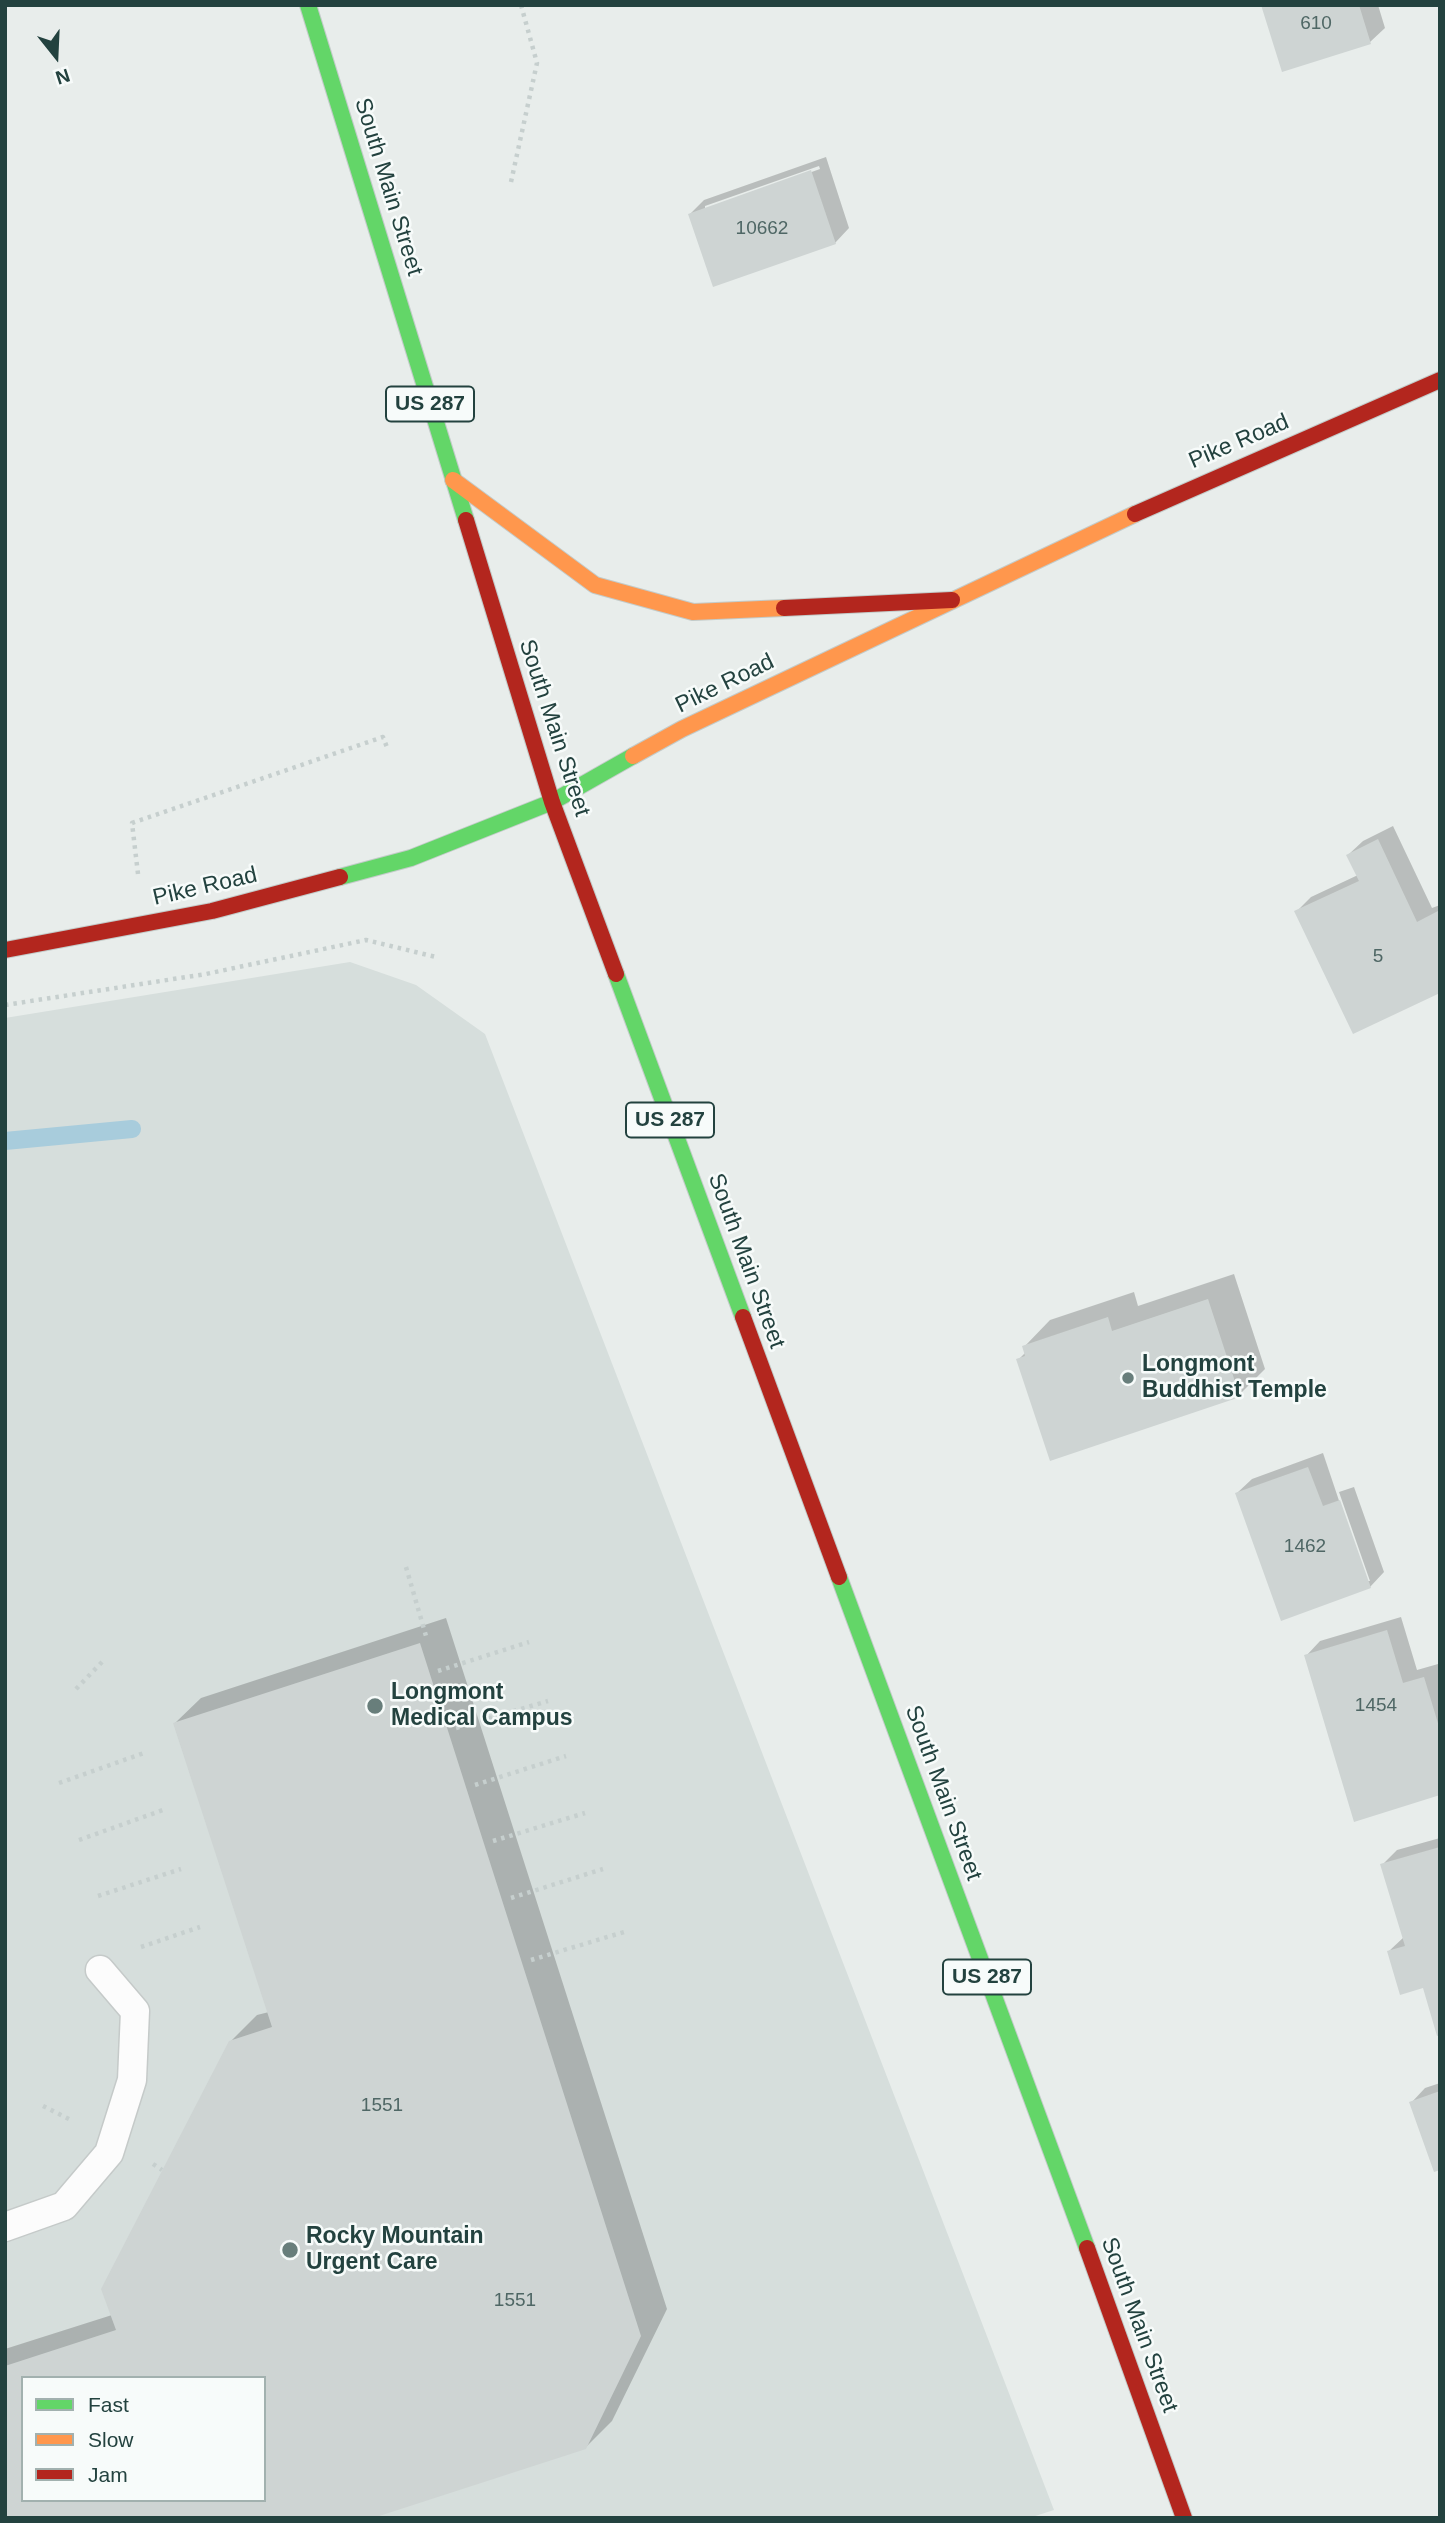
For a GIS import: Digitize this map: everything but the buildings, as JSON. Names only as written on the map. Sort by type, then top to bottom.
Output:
[{"type":"main road","name":"South Main Street","points":[[308,5],[552,802],[1050,2147],[1184,2518]]},
{"type":"main road","name":"Pike Road","points":[[5,950],[212,911],[411,858],[552,802],[682,729],[952,600],[1192,487],[1440,380]]},
{"type":"main road","points":[[453,480],[594,585],[693,612],[952,600]]},
{"type":"lane","points":[[5,2227],[64,2206],[109,2153],[132,2080],[135,2011],[100,1969]]},
{"type":"path","points":[[511,182],[537,63],[521,5]]},
{"type":"path","points":[[138,874],[132,823],[383,737],[388,750]]},
{"type":"path","points":[[5,1004],[206,974],[366,940],[436,957]]},
{"type":"path","points":[[405,1567],[426,1636]]},
{"type":"path","points":[[438,1671],[529,1642]]},
{"type":"path","points":[[76,1689],[103,1661]]},
{"type":"path","points":[[456,1728],[548,1700]]},
{"type":"path","points":[[59,1783],[145,1753]]},
{"type":"path","points":[[475,1784],[566,1756]]},
{"type":"path","points":[[79,1840],[163,1810]]},
{"type":"path","points":[[493,1841],[585,1813]]},
{"type":"path","points":[[98,1896],[181,1869]]},
{"type":"path","points":[[511,1898],[603,1869]]},
{"type":"path","points":[[128,1952],[200,1927]]},
{"type":"path","points":[[531,1960],[625,1932]]},
{"type":"path","points":[[43,2106],[78,2123]]},
{"type":"shaded area","name":"Longmont Medical Campus","points":[[350,962],[416,985],[485,1034],[1054,2510],[1029,2518],[5,2518],[5,1018]]},
{"type":"waterway","points":[[5,1141],[132,1129]]},
{"type":"traffic: fast","points":[[308,5],[466,520]]},
{"type":"traffic: fast","points":[[340,877],[411,858],[552,802],[633,756]]},
{"type":"traffic: fast","points":[[616,974],[743,1317]]},
{"type":"traffic: fast","points":[[839,1577],[1087,2248]]},
{"type":"traffic: slow","points":[[453,480],[595,585],[693,612],[784,608]]},
{"type":"traffic: slow","points":[[633,756],[682,729],[1135,514]]},
{"type":"traffic: jam","points":[[1135,514],[1440,380]]},
{"type":"traffic: jam","points":[[466,520],[552,802],[616,974]]},
{"type":"traffic: jam","points":[[784,608],[952,600]]},
{"type":"traffic: jam","points":[[5,950],[212,911],[340,877]]},
{"type":"traffic: jam","points":[[743,1317],[839,1577]]},
{"type":"traffic: jam","points":[[1087,2248],[1184,2518]]},
{"type":"place","name":"Longmont Buddhist Temple","points":[[1128,1378]]},
{"type":"place","name":"Longmont Medical Campus","points":[[375,1706]]},
{"type":"place","name":"Rocky Mountain Urgent Care","points":[[290,2250]]}]
